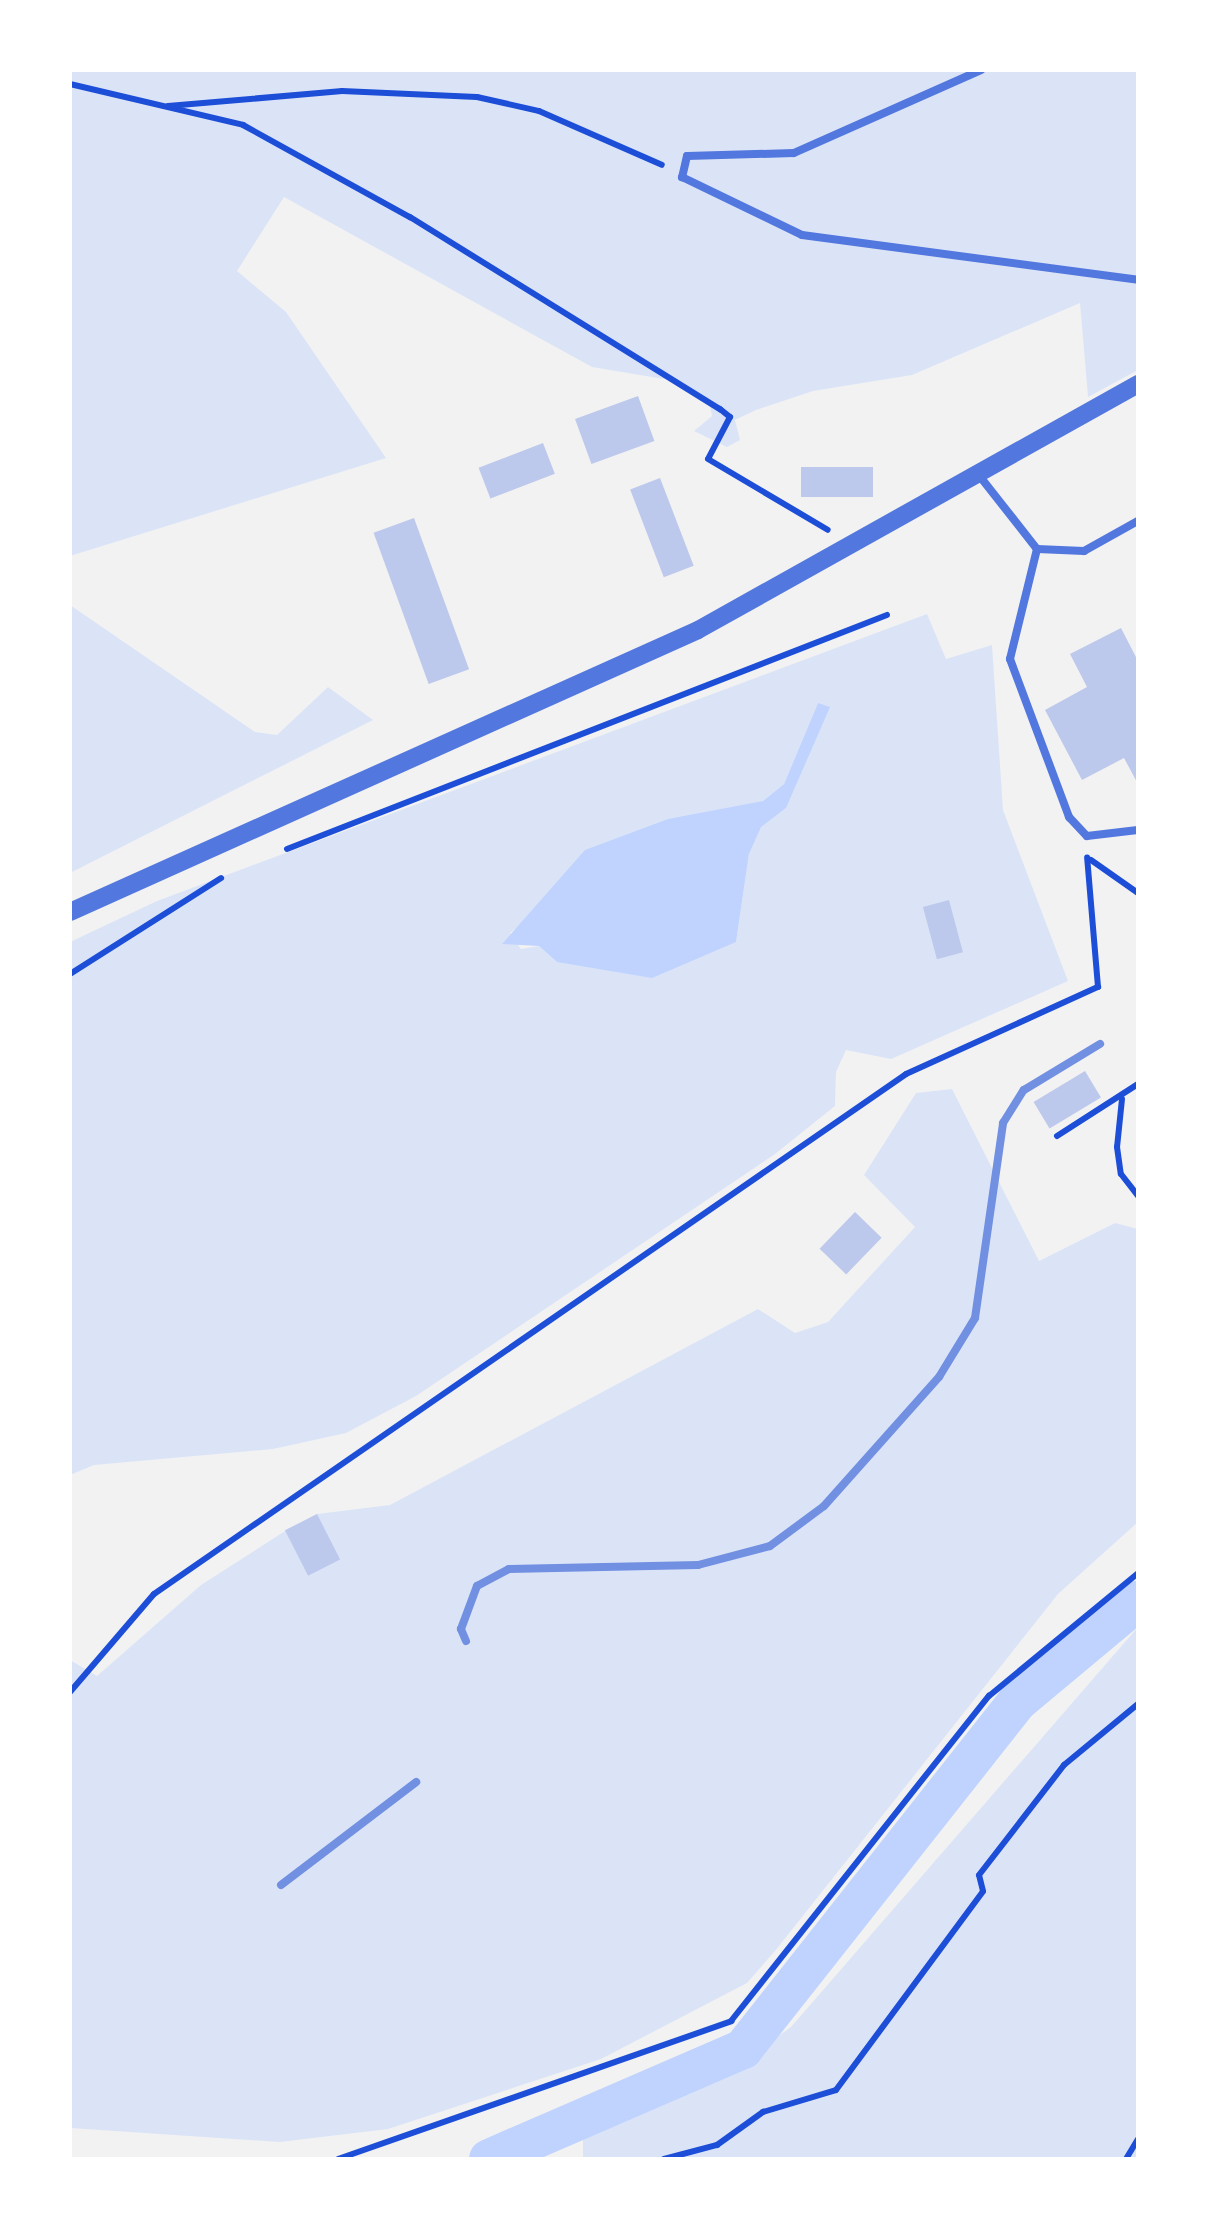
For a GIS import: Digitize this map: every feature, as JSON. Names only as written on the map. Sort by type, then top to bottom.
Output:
[{"type":"street","points":[[70,912],[698,630],[855,546],[977,472],[1138,384]]},
{"type":"lane","points":[[981,70],[794,153],[687,156],[682,177],[802,234],[1138,280]]},
{"type":"lane","points":[[977,472],[1037,550]]},
{"type":"lane","points":[[1037,550],[1084,551],[1138,521]]},
{"type":"lane","points":[[1037,550],[1010,660],[1069,817],[1086,836],[1138,830]]},
{"type":"path","points":[[70,84],[243,125],[557,305],[730,416],[708,460],[855,546]]},
{"type":"path","points":[[162,106],[342,91],[478,97],[539,111],[631,147],[682,177]]},
{"type":"path","points":[[282,851],[887,615]]},
{"type":"path","points":[[70,1692],[154,1594],[906,1074],[1098,987],[1087,857]]},
{"type":"path","points":[[1106,868],[1138,893]]},
{"type":"path","points":[[70,974],[230,872]]},
{"type":"path","points":[[1058,1136],[1122,1099],[1138,1084]]},
{"type":"path","points":[[1122,1099],[1117,1147],[1122,1174],[1138,1196]]},
{"type":"path","points":[[338,2159],[731,2021],[989,1696],[1138,1573]]},
{"type":"path","points":[[664,2159],[717,2145],[763,2112],[836,2090],[983,1891],[979,1875],[1064,1765],[1138,1704]]},
{"type":"path","points":[[1126,2159],[1138,2139]]},
{"type":"shaded area","points":[[70,70],[1138,70],[1138,370],[1088,397],[1080,303],[912,375],[813,391],[756,410],[735,420],[740,440],[727,447],[694,431],[712,416],[709,402],[682,382],[592,367],[284,197],[237,271],[286,312],[386,458],[70,556]]},
{"type":"shaded area","points":[[70,605],[255,732],[277,735],[328,687],[373,720],[70,873]]},
{"type":"shaded area","points":[[927,614],[946,659],[992,645],[1003,810],[1068,981],[891,1059],[846,1050],[836,1072],[835,1106],[775,1154],[416,1396],[346,1433],[273,1449],[94,1465],[70,1475],[70,942],[157,901]],"holes":[[[818,703],[786,808],[760,827],[749,854],[736,942],[557,962],[539,946],[521,949],[510,933],[529,918],[732,810],[763,801],[784,784]]]},
{"type":"shaded area","points":[[952,1089],[1039,1261],[1115,1223],[1138,1229],[1138,1522],[1058,1594],[775,1951],[747,1983],[601,2059],[388,2129],[280,2142],[70,2128],[70,1660],[97,1676],[201,1585],[285,1531],[317,1514],[390,1505],[758,1309],[795,1333],[828,1322],[915,1227],[864,1175],[916,1093]]},
{"type":"shaded area","points":[[1138,1627],[1138,2159],[583,2159],[583,2127],[720,2078],[791,2027]]},
{"type":"water","points":[[818,703],[830,707],[786,808],[761,827],[749,854],[736,942],[652,978],[557,962],[539,946],[502,944],[585,850],[668,819],[763,801],[784,784]]},
{"type":"building","points":[[638,396],[654,441],[591,464],[575,419]]},
{"type":"building","points":[[543,443],[555,474],[490,499],[479,468]]},
{"type":"building","points":[[801,467],[873,467],[873,497],[801,497]]},
{"type":"building","points":[[660,478],[694,566],[664,577],[630,489]]},
{"type":"building","points":[[414,518],[469,669],[429,684],[374,533]]},
{"type":"building","points":[[1121,628],[1138,661],[1138,784],[1124,758],[1082,780],[1045,710],[1087,687],[1070,654]]},
{"type":"building","points":[[949,900],[963,952],[937,959],[923,907]]},
{"type":"building","points":[[1085,1071],[1101,1098],[1050,1128],[1034,1102]]},
{"type":"building","points":[[855,1212],[882,1238],[846,1274],[820,1249]]},
{"type":"building","points":[[317,1514],[340,1559],[308,1576],[285,1530]]},
{"type":"waterway","points":[[489,2159],[743,2049],[1017,1702],[1138,1601]]},
{"type":"railway","points":[[466,1641],[461,1629],[477,1586],[509,1569],[698,1565],[770,1546],[824,1506],[939,1377],[975,1318],[1003,1123],[1024,1090],[1100,1044]]},
{"type":"railway","points":[[281,1885],[416,1782]]}]
